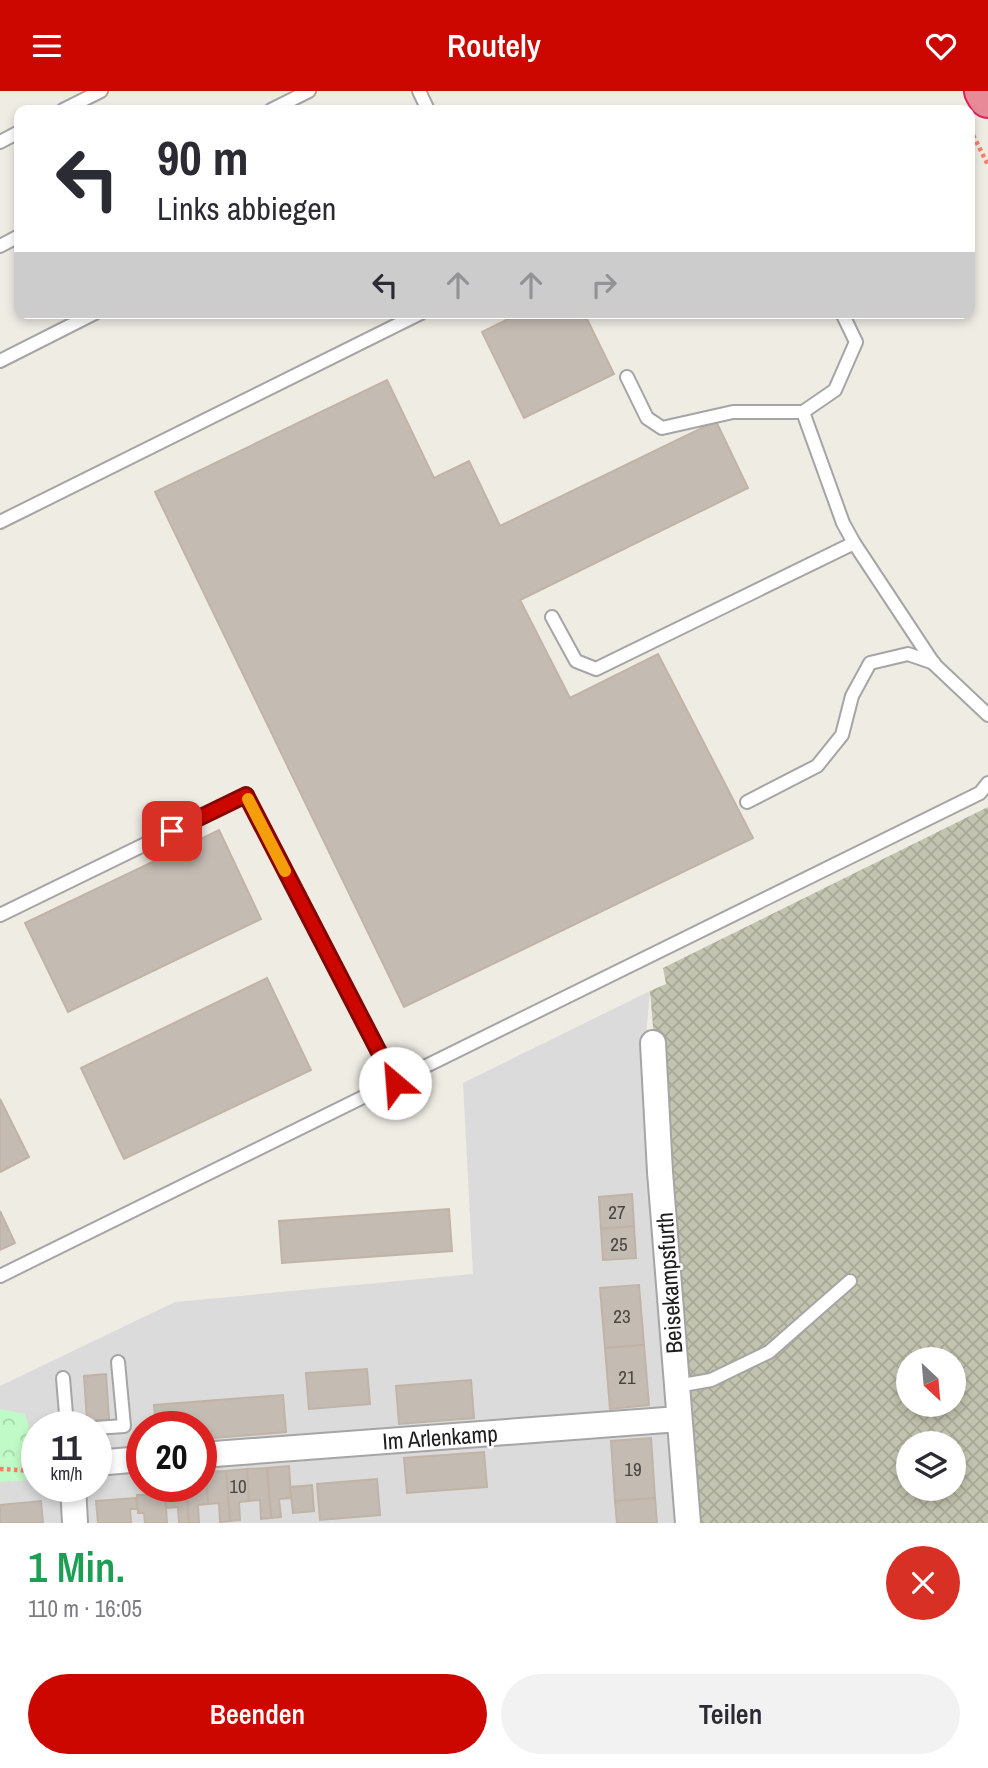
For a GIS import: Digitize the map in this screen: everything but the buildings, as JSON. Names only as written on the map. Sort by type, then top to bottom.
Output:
[{"type":"highway","points":[[984,91],[988,98]]},
{"type":"street","name":"Beisekampsfurth","points":[[653,1043],[660,1172],[688,1523]]},
{"type":"street","name":"Im Arlenkamp","points":[[217,1454],[679,1419]]},
{"type":"street","points":[[74,1502],[75,1523]]},
{"type":"lane","points":[[73,105],[101,91]]},
{"type":"lane","points":[[281,105],[309,91]]},
{"type":"lane","points":[[0,361],[83,319]]},
{"type":"lane","points":[[0,522],[409,319]]},
{"type":"lane","points":[[627,377],[647,418],[662,428],[733,412],[803,412],[835,390],[856,342],[845,319]]},
{"type":"lane","points":[[803,412],[843,523],[854,543],[934,664],[988,715]]},
{"type":"lane","points":[[552,617],[576,661],[596,669],[854,543]]},
{"type":"lane","points":[[747,802],[817,766],[842,735],[852,696],[870,663],[908,654],[934,664]]},
{"type":"lane","points":[[0,1276],[980,793],[988,783]]},
{"type":"lane","points":[[0,915],[246,795],[395,1083]]},
{"type":"lane","points":[[677,1386],[711,1380],[769,1352],[850,1281]]},
{"type":"lane","points":[[112,1427],[124,1426],[118,1362]]},
{"type":"lane","points":[[63,1378],[65,1411]]},
{"type":"path","points":[[975,139],[988,165]]},
{"type":"path","points":[[0,1469],[21,1470]]},
{"type":"shaded area","points":[[988,807],[988,1523],[695,1523],[650,991],[666,984],[663,968]]},
{"type":"shaded area","points":[[650,991],[645,1047],[684,1523],[0,1523],[0,1386],[175,1302],[473,1274],[463,1083]]},
{"type":"green space","points":[[0,1409],[21,1413],[21,1481],[0,1482]]},
{"type":"slow traffic","points":[[248,799],[285,871]]},
{"type":"route","points":[[172,831],[246,795],[395,1083]]}]
